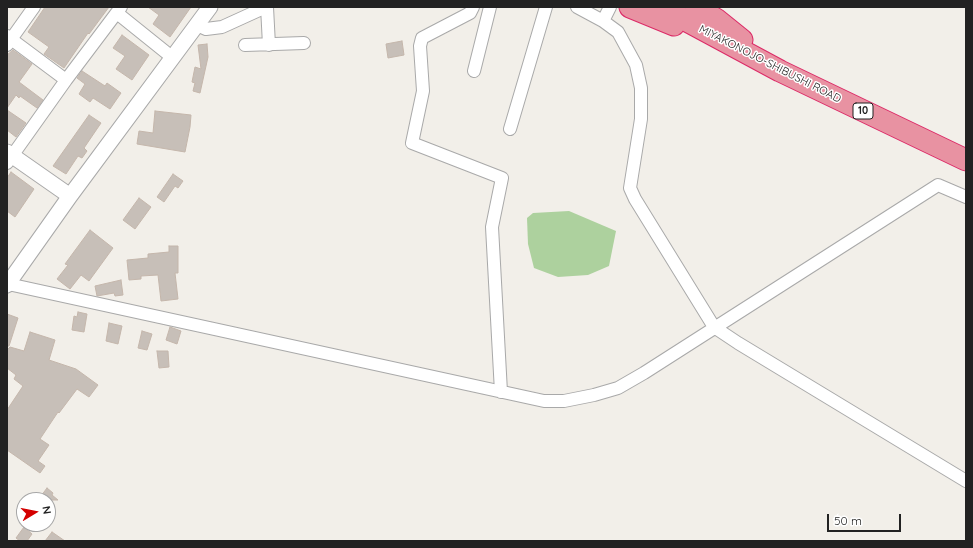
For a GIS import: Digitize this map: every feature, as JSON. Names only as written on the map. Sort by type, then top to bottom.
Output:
[{"type":"highway","points":[[630,7],[761,61]]},
{"type":"highway","name":"MIYAKONOJO-SHIBUSHI ROAD","points":[[660,7],[761,61],[966,160]]},
{"type":"highway","points":[[696,7],[716,19],[741,39],[761,61]]},
{"type":"street","points":[[34,7],[8,40],[66,80]]},
{"type":"street","points":[[210,7],[70,196],[7,284],[544,401],[564,400],[594,395],[618,388],[644,373],[938,185],[966,197]]},
{"type":"street","points":[[197,25],[206,29],[222,27],[266,7],[269,45]]},
{"type":"street","points":[[473,7],[470,13],[422,38],[420,46],[423,91],[412,143],[502,178],[492,227],[501,392]]},
{"type":"street","points":[[474,71],[490,7]]},
{"type":"street","points":[[510,129],[545,7]]},
{"type":"street","points":[[577,7],[606,14],[618,32],[636,65],[641,88],[641,119],[630,188],[635,199],[714,327],[966,481]]},
{"type":"street","points":[[70,196],[9,157],[66,80],[119,10],[173,58]]},
{"type":"street","points":[[245,45],[304,43]]},
{"type":"green space","points":[[569,211],[616,231],[609,266],[588,275],[558,277],[534,268],[528,244],[527,218],[533,213]]},
{"type":"building","points":[[45,7],[109,7],[89,34],[88,33],[64,68],[44,54],[49,47],[28,32]]},
{"type":"building","points":[[148,7],[191,7],[170,37],[153,24],[159,15]]},
{"type":"building","points":[[122,35],[149,55],[132,80],[116,69],[125,56],[113,48]]},
{"type":"building","points":[[402,41],[404,55],[388,58],[386,44]]},
{"type":"building","points":[[207,44],[208,57],[200,93],[193,91],[195,83],[192,82],[195,67],[201,69],[198,45]]},
{"type":"building","points":[[13,50],[32,64],[19,82],[43,100],[37,108],[20,96],[19,98],[16,95],[7,108],[7,55]]},
{"type":"building","points":[[82,71],[105,86],[107,83],[121,93],[110,109],[93,98],[90,102],[79,94],[85,84],[77,78]]},
{"type":"building","points":[[7,110],[26,123],[16,137],[7,130]]},
{"type":"building","points":[[155,111],[191,115],[185,152],[137,144],[139,131],[153,133]]},
{"type":"building","points":[[89,115],[101,123],[84,148],[87,151],[82,158],[78,156],[66,174],[53,166]]},
{"type":"building","points":[[11,172],[34,189],[15,217],[7,211],[7,178]]},
{"type":"building","points":[[173,174],[183,181],[178,188],[175,186],[164,202],[157,197]]},
{"type":"building","points":[[139,198],[151,207],[135,229],[123,220]]},
{"type":"building","points":[[90,230],[113,248],[89,281],[81,275],[70,289],[57,279],[68,265],[65,264]]},
{"type":"building","points":[[169,246],[178,246],[178,273],[175,273],[178,299],[161,301],[158,275],[141,276],[141,279],[129,280],[127,260],[148,258],[148,254],[169,252]]},
{"type":"building","points":[[121,280],[123,295],[115,296],[114,293],[97,296],[95,286]]},
{"type":"building","points":[[78,312],[87,314],[84,332],[72,330],[74,316],[77,317]]},
{"type":"building","points":[[7,314],[18,318],[9,346],[7,346]]},
{"type":"building","points":[[109,323],[122,326],[118,344],[106,341]]},
{"type":"building","points":[[170,327],[181,331],[177,344],[166,340]]},
{"type":"building","points":[[142,331],[152,334],[147,350],[138,348]]},
{"type":"building","points":[[30,332],[55,340],[49,360],[76,369],[98,385],[89,397],[77,389],[59,413],[58,412],[40,439],[49,445],[38,461],[45,466],[40,473],[7,450],[7,410],[23,386],[14,379],[16,375],[7,368],[7,350],[10,347],[24,351]]},
{"type":"building","points":[[157,351],[168,351],[169,367],[159,368]]},
{"type":"building","points":[[47,488],[52,492],[44,492]]},
{"type":"building","points":[[20,532],[30,532],[32,534],[27,541],[20,541],[16,538]]},
{"type":"building","points":[[52,532],[65,541],[45,541]]}]
